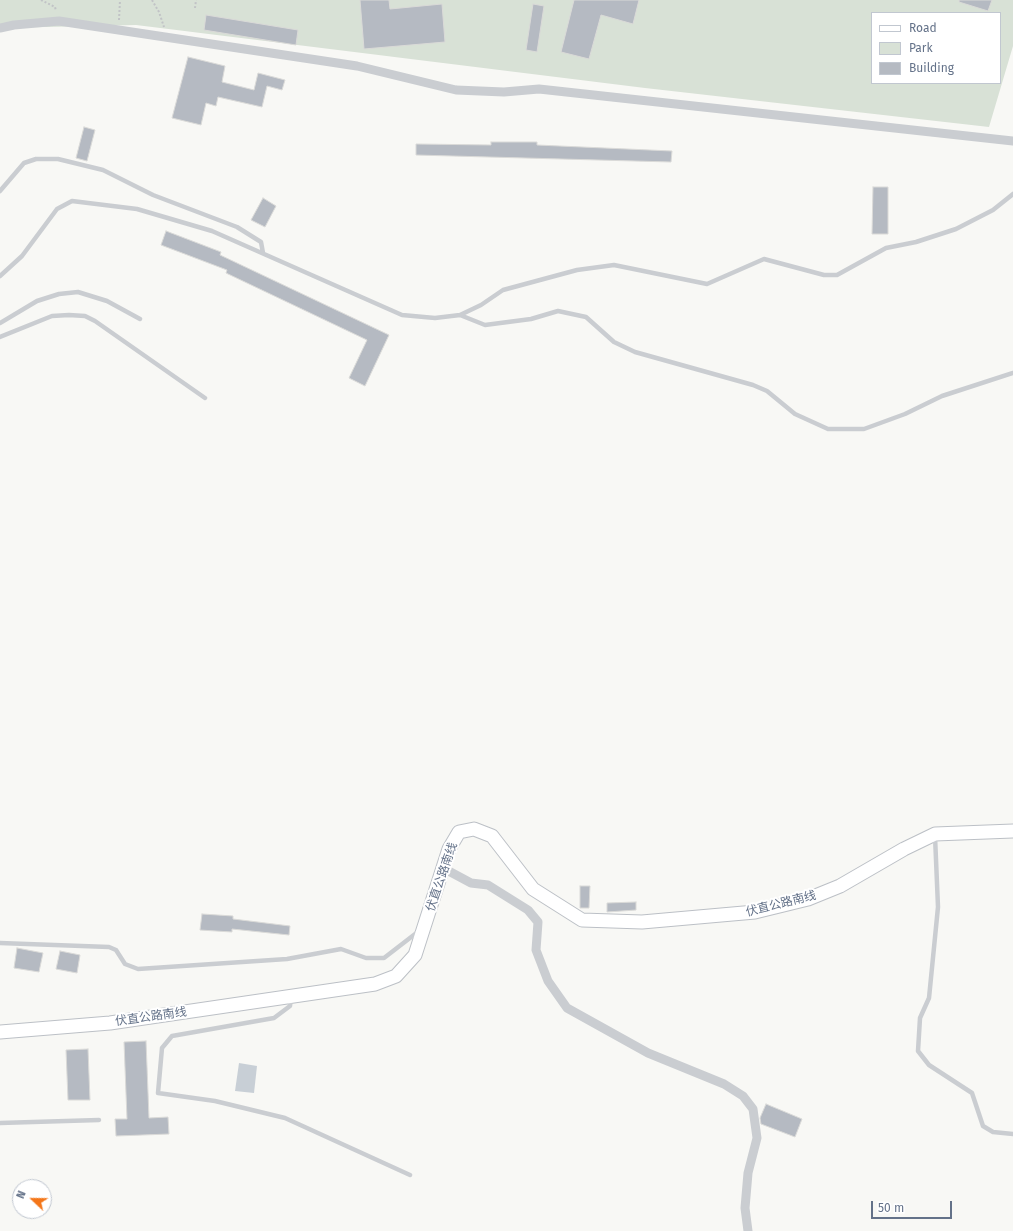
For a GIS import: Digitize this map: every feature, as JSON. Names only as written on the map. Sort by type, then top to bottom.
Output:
[{"type":"main road","name":"伏直公路南线","points":[[0,1032],[110,1023],[375,984],[396,976],[415,955],[449,849],[459,832],[474,829],[492,836],[533,889],[582,920],[642,922],[755,912],[808,900],[840,886],[904,849],[935,834],[1013,831]]},
{"type":"street","points":[[0,28],[14,24],[59,21],[357,66],[456,90],[504,92],[539,90],[1013,141]]},
{"type":"street","points":[[443,868],[471,883],[488,885],[528,910],[538,922],[536,950],[548,981],[567,1008],[648,1053],[724,1084],[743,1096],[753,1109],[757,1138],[748,1173],[746,1208],[748,1231]]},
{"type":"lane","points":[[0,191],[24,163],[36,159],[58,159],[103,170],[153,195],[237,227],[261,242],[263,253]]},
{"type":"lane","points":[[0,276],[22,256],[57,210],[72,201],[138,209],[212,231],[402,315],[435,318],[460,315],[481,305],[503,290],[577,270],[614,265],[707,284],[764,259],[824,275],[837,275],[886,248],[916,242],[956,229],[993,210],[1013,194]]},
{"type":"lane","points":[[0,323],[37,301],[59,294],[78,292],[107,301],[140,319]]},
{"type":"lane","points":[[460,315],[485,325],[531,319],[558,311],[586,317],[614,342],[635,352],[760,388],[767,391],[795,414],[828,428],[864,429],[905,414],[942,396],[1013,373]]},
{"type":"lane","points":[[0,337],[52,316],[85,316],[96,321],[205,398]]},
{"type":"lane","points":[[935,834],[938,907],[930,998],[920,1018],[918,1051],[929,1066],[972,1093],[984,1126],[993,1132],[1013,1134]]},
{"type":"lane","points":[[0,943],[108,947],[119,953],[125,964],[138,969],[288,959],[341,949],[366,958],[384,958],[425,926]]},
{"type":"lane","points":[[291,997],[290,1006],[274,1018],[172,1036],[162,1048],[158,1093],[216,1101],[285,1118],[410,1175]]},
{"type":"lane","points":[[0,1123],[99,1120]]},
{"type":"path","points":[[41,0],[55,7],[59,21]]},
{"type":"path","points":[[117,29],[120,0]]},
{"type":"path","points":[[152,0],[159,12],[166,36]]},
{"type":"path","points":[[195,8],[196,0]]},
{"type":"green space","points":[[0,0],[1013,0],[1013,46],[989,127],[645,88],[136,25],[0,28]]},
{"type":"shaded area","points":[[239,1063],[257,1066],[254,1093],[235,1091]]},
{"type":"building","points":[[360,0],[389,0],[390,9],[442,4],[445,42],[364,49]]},
{"type":"building","points":[[574,0],[639,0],[633,24],[601,15],[589,59],[561,52]]},
{"type":"building","points":[[959,0],[992,0],[988,11],[959,2]]},
{"type":"building","points":[[533,4],[544,6],[537,52],[526,50]]},
{"type":"building","points":[[206,15],[298,30],[296,45],[204,30]]},
{"type":"building","points":[[188,57],[225,66],[222,82],[254,90],[258,73],[285,80],[282,90],[267,86],[262,107],[218,97],[216,106],[206,103],[201,125],[172,118]]},
{"type":"building","points":[[84,127],[95,130],[87,161],[76,158]]},
{"type":"building","points":[[491,142],[537,142],[537,145],[672,151],[671,162],[416,155],[416,144],[491,145]]},
{"type":"building","points":[[873,187],[888,187],[888,234],[872,234]]},
{"type":"building","points":[[263,198],[276,206],[265,227],[251,220]]},
{"type":"building","points":[[166,231],[221,252],[220,255],[389,335],[365,386],[349,378],[367,340],[226,273],[227,270],[161,245]]},
{"type":"building","points":[[580,886],[590,886],[589,908],[580,908]]},
{"type":"building","points":[[636,902],[636,910],[607,912],[607,903]]},
{"type":"building","points":[[202,914],[233,916],[233,919],[290,926],[289,935],[232,929],[232,932],[200,930]]},
{"type":"building","points":[[17,948],[43,953],[39,972],[14,968]]},
{"type":"building","points":[[60,951],[80,955],[77,973],[56,969]]},
{"type":"building","points":[[146,1041],[149,1118],[168,1117],[169,1134],[116,1136],[115,1119],[127,1119],[124,1042]]},
{"type":"building","points":[[88,1049],[90,1100],[68,1100],[66,1050]]},
{"type":"building","points":[[766,1104],[802,1119],[795,1137],[761,1124],[760,1118]]}]
